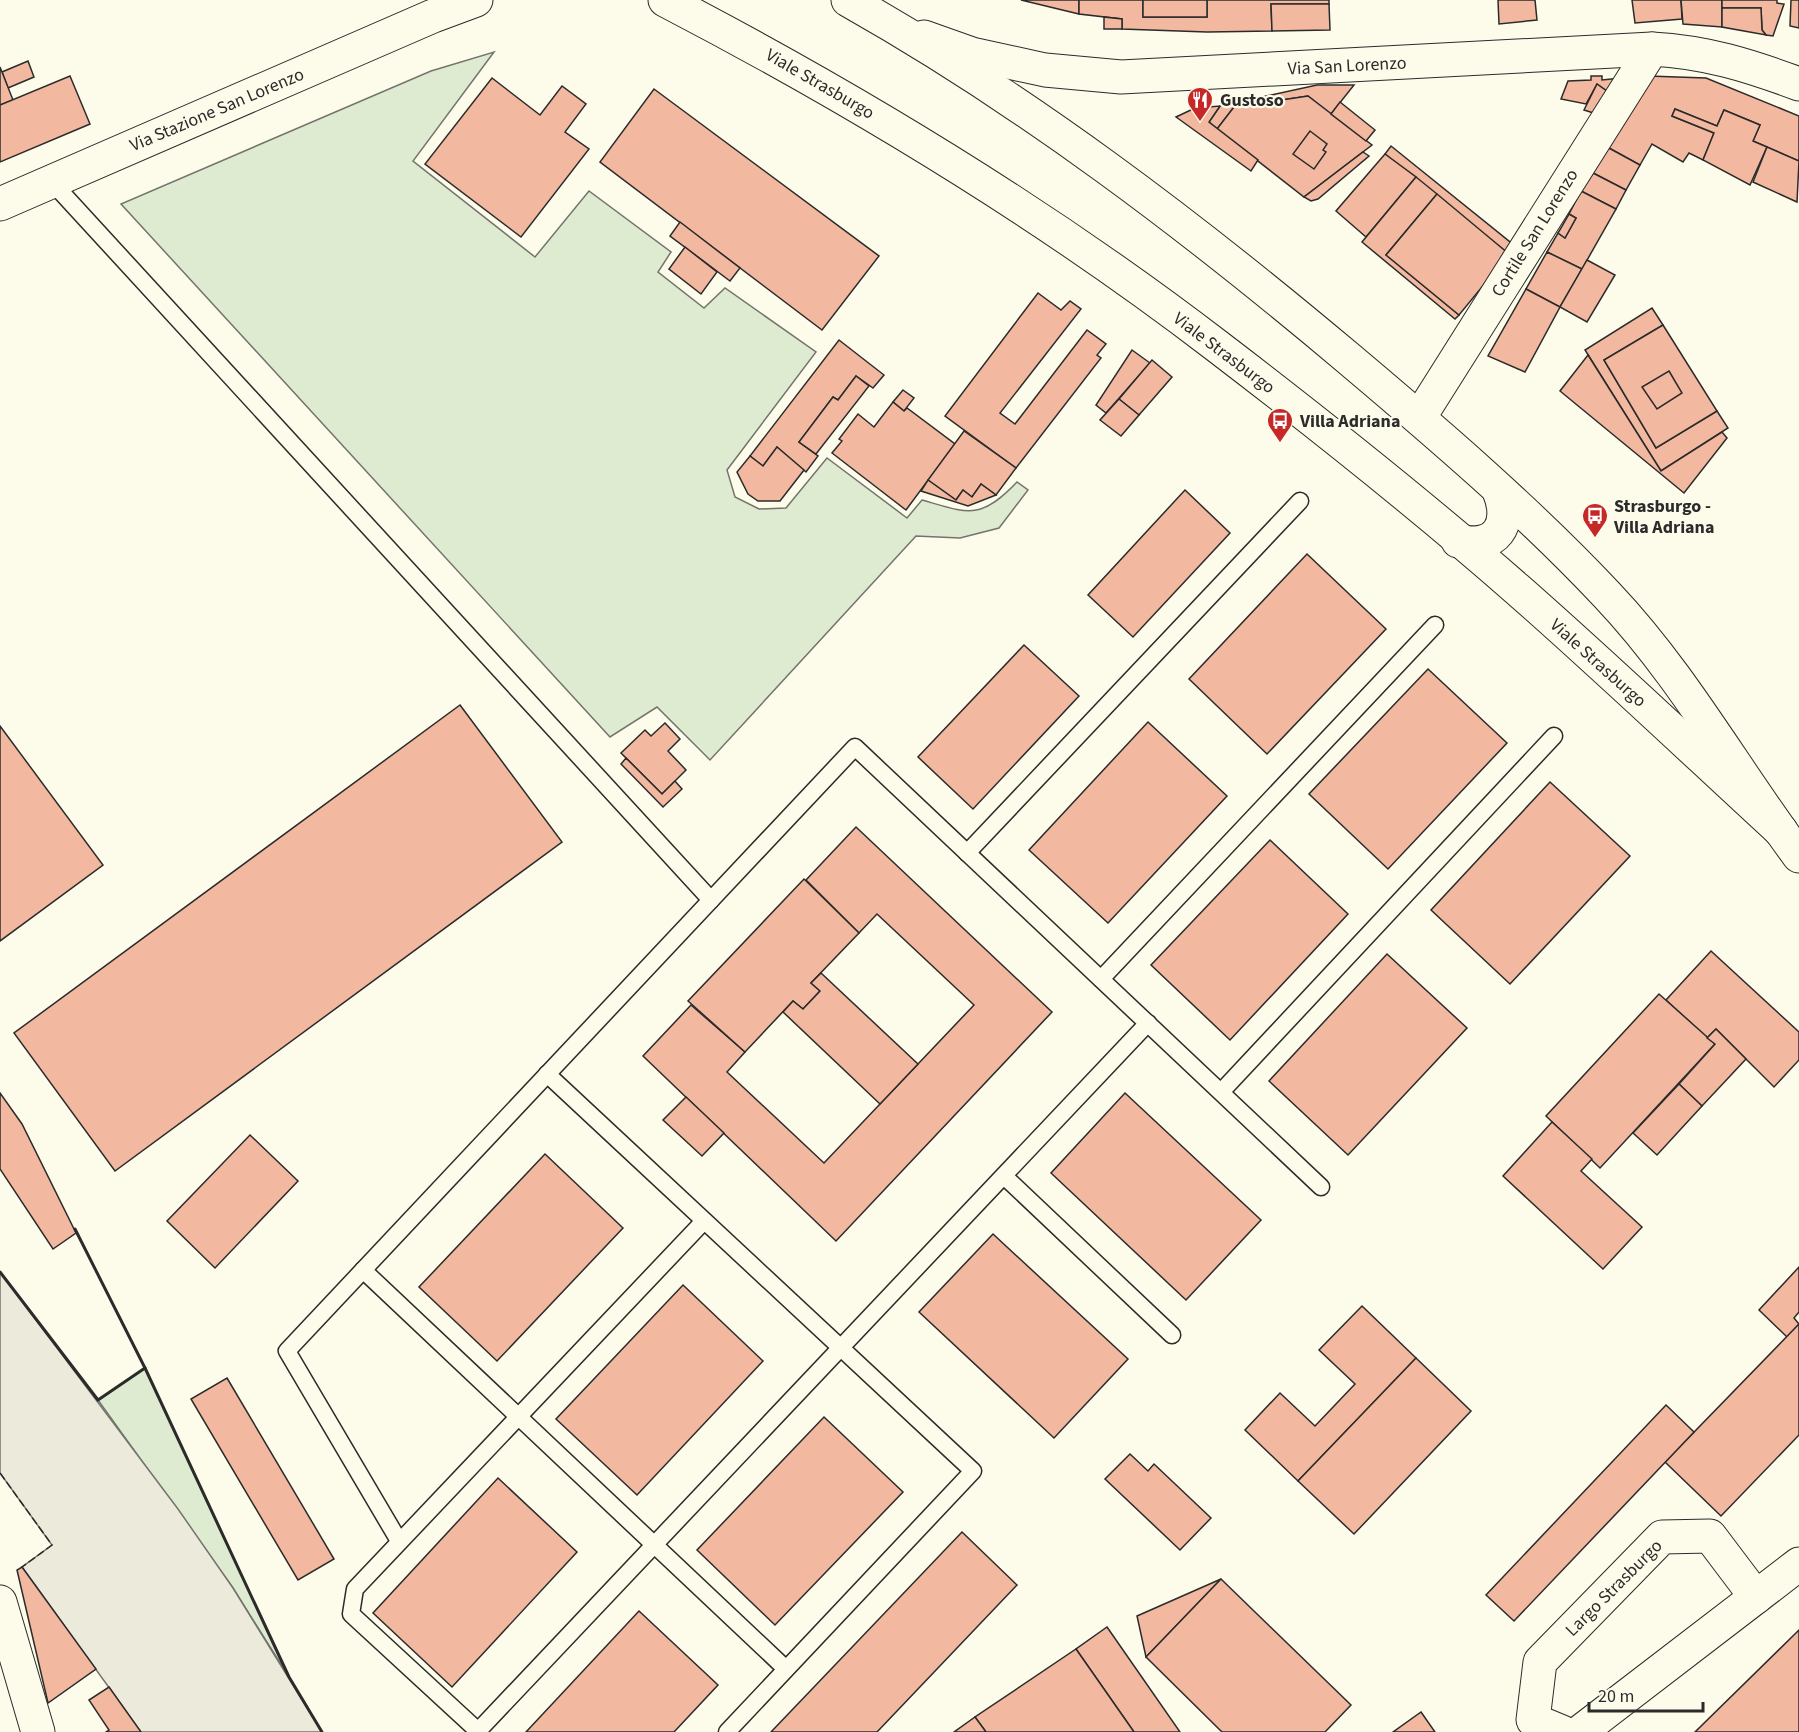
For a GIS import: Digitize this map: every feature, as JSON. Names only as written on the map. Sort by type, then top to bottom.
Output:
[{"type":"street","name":"Via Stazione San Lorenzo","points":[[0,204],[443,8],[476,0]]},
{"type":"street","name":"Viale Strasburgo","points":[[665,0],[846,99],[1086,250],[1216,345],[1515,587],[1790,844]]},
{"type":"street","name":"Viale Strasburgo","points":[[848,0],[897,28],[1031,114],[1120,178],[1272,294],[1419,418],[1608,596],[1663,660],[1706,719],[1790,844]]},
{"type":"street","name":"Via San Lorenzo","points":[[897,28],[972,54],[1045,70],[1121,77],[1652,49],[1693,51],[1732,60],[1799,84]]},
{"type":"street","name":"Cortile San Lorenzo","points":[[1419,418],[1652,49]]},
{"type":"street","points":[[1458,541],[1474,545],[1488,541],[1498,532],[1505,521],[1506,508],[1499,491]]},
{"type":"street","name":"Largo Strasburgo","points":[[1562,1732],[1533,1720],[1540,1662],[1662,1537],[1710,1536],[1756,1597]]},
{"type":"street","points":[[1580,1732],[1799,1564]]},
{"type":"street","points":[[0,1602],[38,1732]]},
{"type":"lane","points":[[51,181],[711,900]]},
{"type":"lane","points":[[968,853],[1300,501]]},
{"type":"lane","points":[[1101,979],[1435,625]]},
{"type":"lane","points":[[1221,1092],[1554,736]]},
{"type":"lane","points":[[399,1541],[287,1351],[855,747],[1321,1187]]},
{"type":"lane","points":[[704,1221],[355,1589],[351,1614],[478,1732],[1148,1023]]},
{"type":"lane","points":[[547,1074],[974,1471],[727,1732]]},
{"type":"lane","points":[[1004,1176],[1172,1335]]},
{"type":"lane","points":[[363,1270],[786,1669]]},
{"type":"green space","points":[[494,52],[413,161],[535,257],[589,191],[671,252],[658,272],[704,308],[725,288],[816,352],[727,470],[735,497],[759,509],[786,508],[827,458],[907,518],[922,500],[951,508],[973,510],[993,503],[1017,482],[1028,490],[999,528],[960,538],[916,536],[710,760],[657,707],[610,737],[121,204],[431,71]]},
{"type":"green space","points":[[145,1368],[289,1677],[233,1588],[98,1400]]},
{"type":"shaded area","points":[[0,1272],[178,1509],[233,1588],[322,1732],[141,1732],[22,1567],[52,1545],[0,1473]]},
{"type":"building","points":[[1021,0],[1079,0],[1079,14]]},
{"type":"building","points":[[1079,0],[1143,0],[1143,17],[1207,17],[1207,0],[1329,0],[1329,4],[1271,4],[1272,31],[1207,32],[1122,29],[1122,19],[1079,14]]},
{"type":"building","points":[[1143,0],[1207,0],[1207,17],[1143,17]]},
{"type":"building","points":[[1498,0],[1535,0],[1537,20],[1499,24]]},
{"type":"building","points":[[1632,0],[1681,0],[1682,19],[1635,23]]},
{"type":"building","points":[[1681,0],[1722,0],[1722,27],[1683,24]]},
{"type":"building","points":[[1722,0],[1777,0],[1777,3],[1784,4],[1773,36],[1766,35],[1762,30],[1761,8],[1722,8]]},
{"type":"building","points":[[1791,0],[1799,0],[1799,28],[1790,26]]},
{"type":"building","points":[[1271,4],[1329,4],[1330,30],[1272,31]]},
{"type":"building","points":[[1722,8],[1761,8],[1762,30],[1766,35],[1722,27]]},
{"type":"building","points":[[1104,17],[1122,19],[1122,29],[1104,29]]},
{"type":"building","points":[[28,61],[34,77],[8,88],[2,72]]},
{"type":"building","points":[[0,67],[13,100],[0,105]]},
{"type":"building","points":[[70,76],[90,124],[0,162],[0,105]]},
{"type":"building","points":[[1591,76],[1602,76],[1602,80],[1622,78],[1611,94],[1597,84],[1586,104],[1561,99],[1568,81],[1591,80]]},
{"type":"building","points":[[1648,76],[1706,78],[1799,116],[1799,161],[1753,141],[1760,125],[1724,110],[1717,126],[1675,109],[1672,116],[1714,133],[1703,160],[1689,153],[1683,162],[1652,144],[1640,165],[1607,147]]},
{"type":"building","points":[[492,78],[540,115],[562,86],[586,104],[565,132],[589,149],[521,237],[425,164]]},
{"type":"building","points":[[1597,84],[1611,94],[1600,115],[1584,110]]},
{"type":"building","points":[[1317,85],[1354,85],[1331,114],[1308,96],[1234,107],[1217,129],[1209,122],[1220,106]]},
{"type":"building","points":[[654,89],[879,256],[822,330],[600,162]]},
{"type":"building","points":[[1308,96],[1372,145],[1304,197],[1217,129],[1234,107]]},
{"type":"building","points":[[1340,102],[1375,130],[1366,141],[1331,114]]},
{"type":"building","points":[[1220,106],[1209,122],[1258,160],[1251,171],[1176,117],[1195,108]]},
{"type":"building","points":[[1675,109],[1717,126],[1724,110],[1760,125],[1753,141],[1767,147],[1750,185],[1703,160],[1714,133],[1672,116]]},
{"type":"building","points":[[1310,131],[1327,144],[1323,150],[1326,152],[1314,169],[1293,154]]},
{"type":"building","points":[[1391,146],[1515,246],[1509,254],[1385,154]]},
{"type":"building","points":[[1607,147],[1640,165],[1626,190],[1593,173]]},
{"type":"building","points":[[1767,147],[1799,161],[1797,202],[1753,182]]},
{"type":"building","points":[[1363,152],[1369,156],[1318,199],[1311,201],[1304,197]]},
{"type":"building","points":[[1385,154],[1416,177],[1366,237],[1336,211]]},
{"type":"building","points":[[1593,173],[1626,190],[1616,209],[1581,191]]},
{"type":"building","points":[[1416,177],[1437,194],[1386,255],[1459,315],[1455,319],[1362,242]]},
{"type":"building","points":[[1581,191],[1616,209],[1582,269],[1547,252],[1558,233],[1565,238],[1576,218],[1569,214]]},
{"type":"building","points":[[1437,194],[1509,254],[1459,315],[1386,255]]},
{"type":"building","points":[[1569,214],[1576,218],[1565,238],[1558,233]]},
{"type":"building","points":[[680,222],[740,268],[730,281],[670,236]]},
{"type":"building","points":[[685,247],[717,272],[701,294],[669,269]]},
{"type":"building","points":[[1547,252],[1582,269],[1560,307],[1526,289]]},
{"type":"building","points":[[1587,260],[1615,275],[1587,322],[1560,307]]},
{"type":"building","points":[[1526,289],[1560,307],[1525,372],[1488,356]]},
{"type":"building","points":[[1038,293],[1061,310],[1070,301],[1081,309],[1000,413],[1015,424],[1087,330],[1106,344],[1097,355],[1101,358],[1016,468],[945,416]]},
{"type":"building","points":[[1652,308],[1663,325],[1604,360],[1656,448],[1717,411],[1728,428],[1661,471],[1585,350]]},
{"type":"building","points":[[1663,325],[1717,411],[1656,448],[1604,360]]},
{"type":"building","points":[[839,340],[884,375],[873,388],[856,376],[838,400],[833,397],[799,442],[818,456],[806,472],[777,447],[763,466],[750,456]]},
{"type":"building","points":[[1132,350],[1150,363],[1106,413],[1096,405]]},
{"type":"building","points":[[1588,355],[1661,471],[1722,432],[1727,438],[1684,493],[1560,391]]},
{"type":"building","points":[[1152,360],[1172,377],[1139,415],[1119,399]]},
{"type":"building","points":[[1669,371],[1682,393],[1657,409],[1642,387]]},
{"type":"building","points":[[856,376],[869,386],[816,454],[799,442],[833,397],[838,400]]},
{"type":"building","points":[[903,390],[914,398],[904,411],[893,402]]},
{"type":"building","points":[[1119,399],[1139,415],[1121,436],[1100,420]]},
{"type":"building","points":[[893,402],[904,411],[907,408],[955,444],[906,510],[832,453],[842,441],[839,439],[858,414],[874,427]]},
{"type":"building","points":[[964,431],[1016,468],[996,495],[981,484],[972,497],[963,490],[956,500],[928,480]]},
{"type":"building","points":[[777,447],[804,470],[780,501],[758,501],[748,494],[737,472],[750,456],[763,466]]},
{"type":"building","points":[[928,480],[956,500],[963,490],[972,497],[981,484],[996,495],[968,506],[921,491]]},
{"type":"building","points":[[1185,490],[1230,533],[1133,637],[1088,595]]},
{"type":"building","points":[[1307,554],[1386,629],[1267,754],[1189,679]]},
{"type":"building","points":[[1024,645],[1079,696],[973,809],[918,757]]},
{"type":"building","points":[[1428,669],[1507,743],[1388,869],[1309,794]]},
{"type":"building","points":[[460,705],[562,842],[115,1171],[14,1033]]},
{"type":"building","points":[[1148,722],[1227,796],[1108,923],[1029,850]]},
{"type":"building","points":[[665,723],[680,739],[668,751],[686,770],[662,794],[621,753],[645,730],[651,736]]},
{"type":"building","points":[[0,726],[103,865],[0,941]]},
{"type":"building","points":[[626,758],[662,794],[675,781],[682,789],[663,807],[621,764]]},
{"type":"building","points":[[1550,782],[1630,856],[1510,984],[1431,910]]},
{"type":"building","points":[[856,827],[1052,1012],[836,1241],[643,1056],[691,1005],[745,1052],[727,1072],[824,1163],[974,1005],[877,914],[859,933],[806,880]]},
{"type":"building","points":[[1270,840],[1348,914],[1230,1040],[1151,965]]},
{"type":"building","points":[[804,879],[859,933],[811,983],[820,991],[803,1009],[793,1001],[745,1052],[688,1001]]},
{"type":"building","points":[[1711,951],[1799,1032],[1799,1060],[1774,1087],[1716,1029],[1707,1038],[1666,1000]]},
{"type":"building","points":[[1387,954],[1467,1028],[1348,1155],[1269,1081]]},
{"type":"building","points":[[821,973],[918,1064],[880,1104],[783,1012],[793,1001],[803,1009],[820,991],[811,983]]},
{"type":"building","points":[[1659,994],[1715,1044],[1600,1168],[1546,1116]]},
{"type":"building","points":[[1716,1029],[1746,1059],[1702,1106],[1679,1084],[1715,1044],[1707,1038]]},
{"type":"building","points":[[1679,1084],[1702,1106],[1657,1155],[1633,1133]]},
{"type":"building","points":[[0,1093],[22,1124],[76,1233],[53,1249],[0,1169]]},
{"type":"building","points":[[1125,1093],[1261,1220],[1186,1300],[1051,1173]]},
{"type":"building","points":[[686,1097],[724,1133],[702,1156],[663,1120]]},
{"type":"building","points":[[1552,1122],[1592,1159],[1581,1171],[1642,1227],[1603,1269],[1503,1176]]},
{"type":"building","points":[[250,1135],[298,1181],[215,1268],[167,1221]]},
{"type":"building","points":[[545,1154],[623,1228],[497,1361],[419,1287]]},
{"type":"building","points":[[993,1234],[1128,1359],[1054,1438],[919,1312]]},
{"type":"building","points":[[1799,1267],[1799,1312],[1794,1318],[1799,1324],[1787,1337],[1759,1310]]},
{"type":"building","points":[[683,1285],[763,1361],[637,1495],[556,1419]]},
{"type":"building","points":[[1362,1306],[1416,1358],[1298,1481],[1245,1430],[1280,1393],[1315,1426],[1355,1384],[1319,1350]]},
{"type":"building","points":[[1799,1324],[1799,1435],[1721,1516],[1665,1462]]},
{"type":"building","points":[[1416,1358],[1471,1411],[1354,1534],[1298,1481]]},
{"type":"building","points":[[227,1378],[334,1559],[298,1580],[191,1399]]},
{"type":"building","points":[[1666,1405],[1694,1432],[1514,1621],[1486,1595]]},
{"type":"building","points":[[824,1417],[903,1492],[775,1625],[697,1550]]},
{"type":"building","points":[[1130,1454],[1148,1471],[1154,1464],[1211,1518],[1180,1550],[1105,1479]]},
{"type":"building","points":[[498,1478],[577,1552],[452,1687],[373,1613]]},
{"type":"building","points":[[962,1532],[1017,1585],[877,1732],[771,1732]]},
{"type":"building","points":[[22,1567],[96,1669],[48,1703],[17,1570]]},
{"type":"building","points":[[1221,1579],[1146,1657],[1137,1616]]},
{"type":"building","points":[[1221,1579],[1351,1705],[1325,1732],[1222,1732],[1146,1657]]},
{"type":"building","points":[[639,1611],[718,1685],[674,1732],[526,1732]]},
{"type":"building","points":[[1107,1627],[1180,1732],[1134,1732],[1076,1649]]},
{"type":"building","points":[[1799,1630],[1799,1732],[1695,1732]]},
{"type":"building","points":[[1076,1649],[1134,1732],[986,1732],[975,1717]]},
{"type":"building","points":[[109,1687],[141,1732],[106,1732],[109,1730],[89,1700]]},
{"type":"building","points":[[1421,1712],[1435,1732],[1393,1732]]},
{"type":"building","points":[[975,1717],[986,1732],[954,1732]]},
{"type":"fence","points":[[0,1473],[52,1545],[22,1567]]},
{"type":"wall","points":[[0,1272],[98,1400],[145,1368],[75,1229]]},
{"type":"wall","points":[[145,1368],[289,1677],[322,1732]]},
{"type":"place","name":"Gustoso","points":[[1200,123]]},
{"type":"place","name":"Villa Adriana","points":[[1280,444]]},
{"type":"place","name":"Strasburgo - Villa Adriana","points":[[1595,539]]}]
